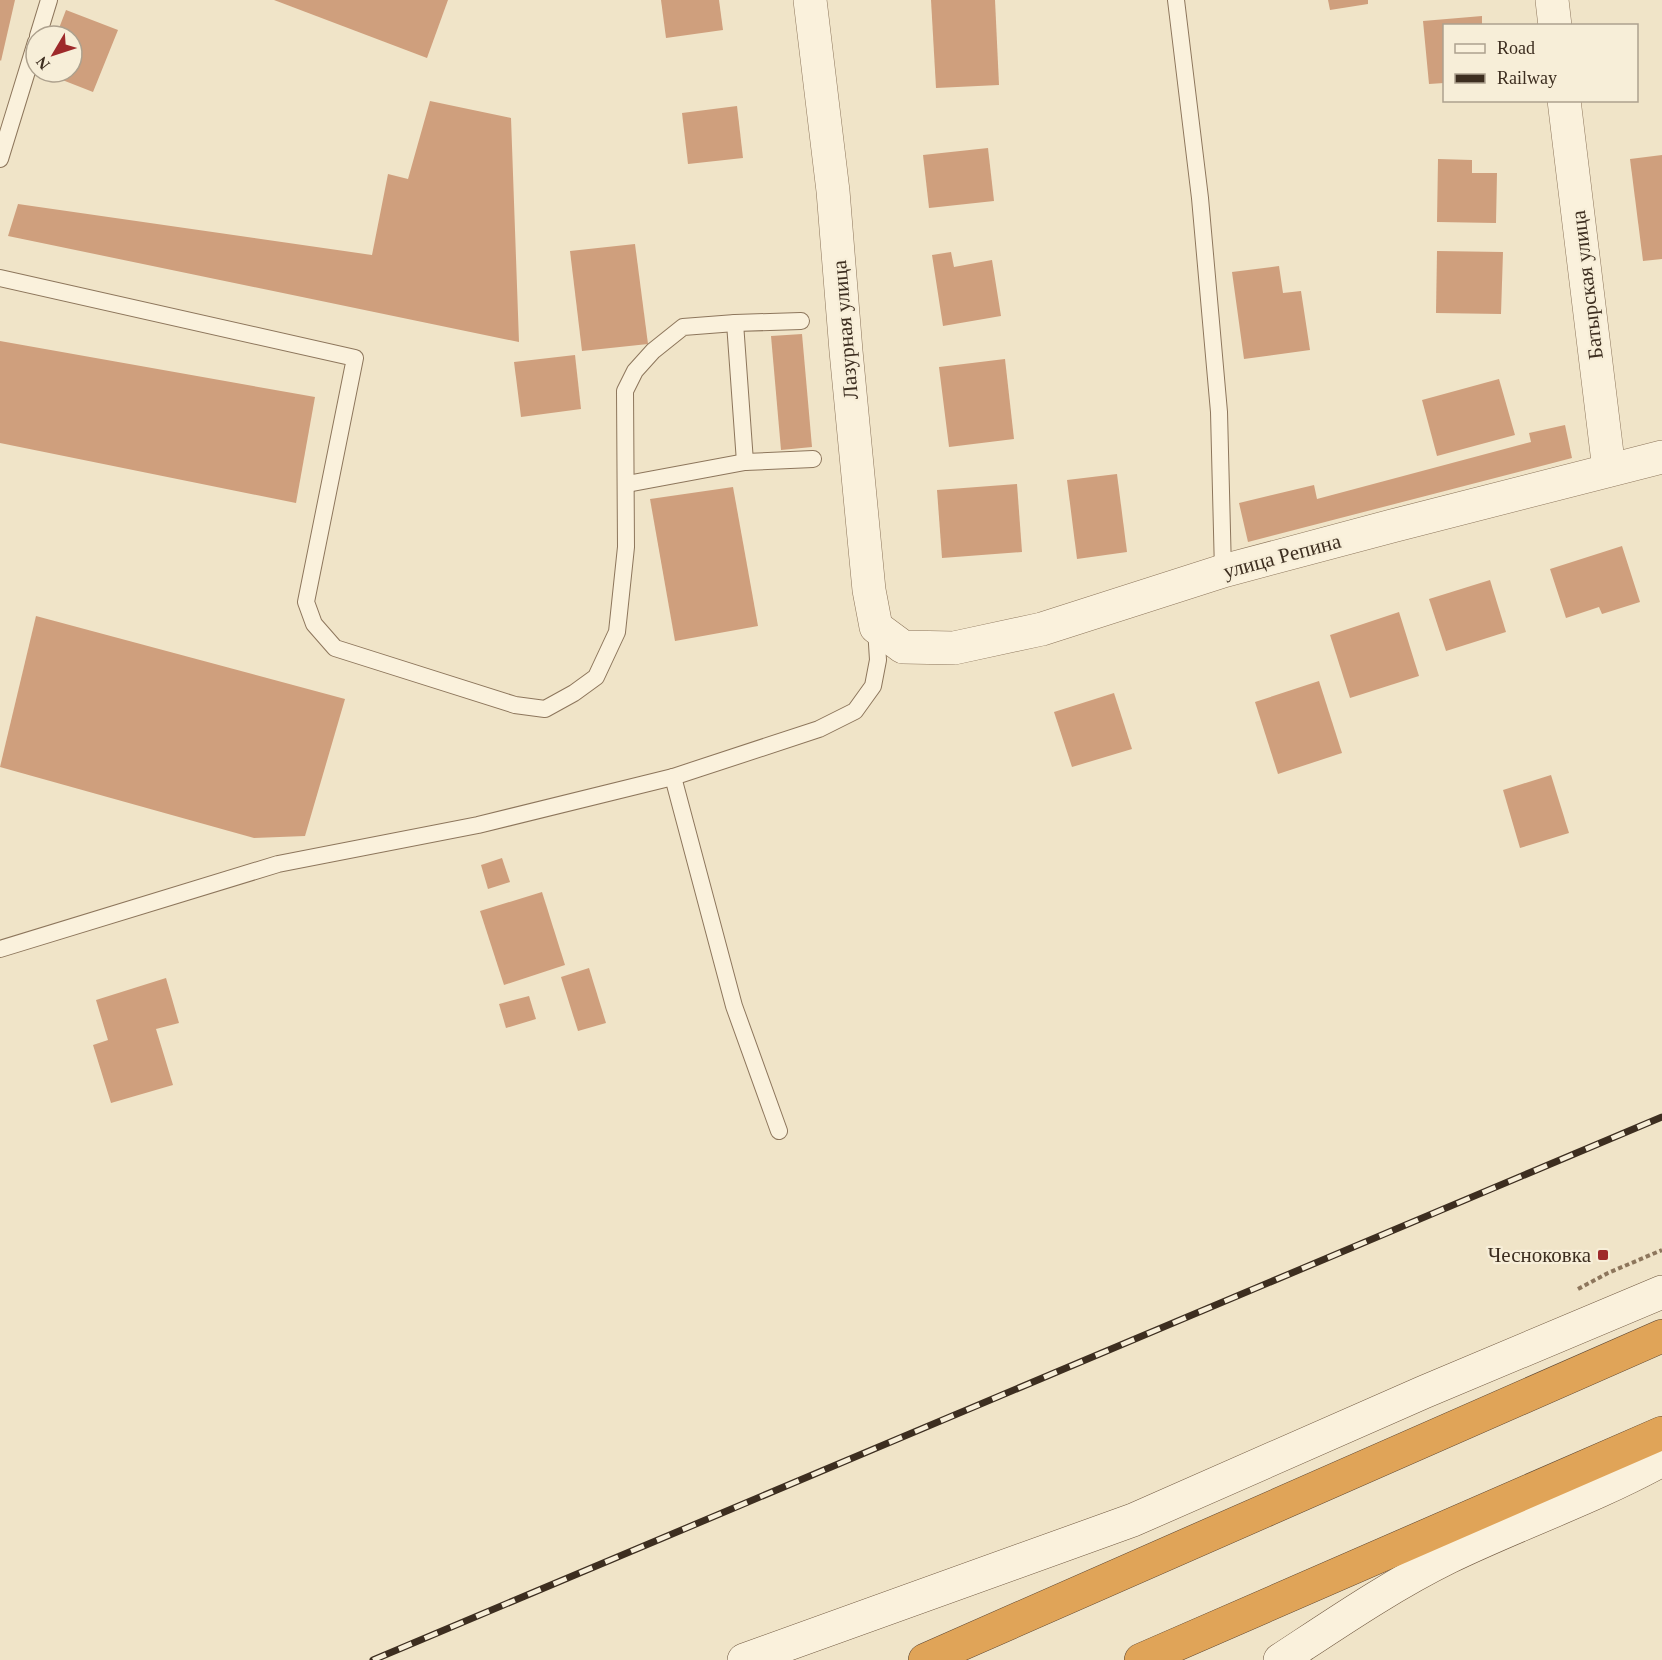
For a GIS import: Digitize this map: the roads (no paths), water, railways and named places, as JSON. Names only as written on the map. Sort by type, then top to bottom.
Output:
[{"type":"highway","points":[[925,1660],[1662,1336]]},
{"type":"highway","points":[[1141,1660],[1662,1433]]},
{"type":"street","name":"Лазурная улица","points":[[810,0],[833,191],[869,590],[876,627]]},
{"type":"street","points":[[1552,0],[1555,24]]},
{"type":"street","name":"Батырская улица","points":[[1564,102],[1609,470]]},
{"type":"street","name":"улица Репина","points":[[876,627],[903,647],[954,648],[1042,629],[1223,572],[1662,457]]},
{"type":"street","points":[[744,1660],[1133,1520],[1413,1397],[1662,1292]]},
{"type":"street","points":[[1281,1660],[1396,1587],[1449,1557],[1624,1481],[1662,1460]]},
{"type":"lane","points":[[42,24],[49,0]]},
{"type":"lane","points":[[1176,0],[1200,198],[1219,412],[1223,572]]},
{"type":"lane","points":[[0,159],[24,81]]},
{"type":"lane","points":[[0,278],[355,358],[306,602],[314,624],[335,648],[529,708],[545,709],[574,693],[596,677],[617,632],[626,547],[627,484],[624,391],[635,371],[653,351],[683,327],[801,321]]},
{"type":"lane","points":[[735,323],[745,462]]},
{"type":"lane","points":[[627,484],[745,462],[813,459]]},
{"type":"lane","points":[[0,949],[278,864],[478,825],[673,777],[819,729],[855,711],[873,686],[878,660],[876,627]]},
{"type":"lane","points":[[673,777],[734,1006],[779,1131]]},
{"type":"railway","points":[[373,1660],[1662,1117]]},
{"type":"place","name":"Чесноковка","points":[[1603,1255]]}]
